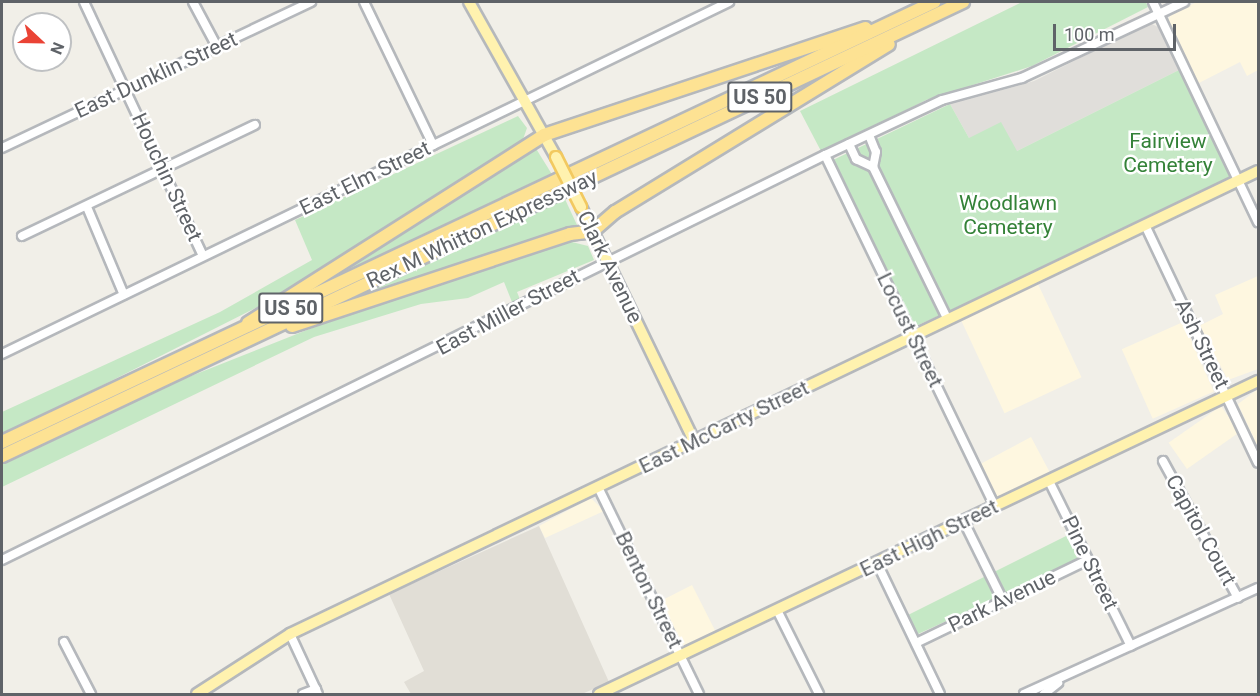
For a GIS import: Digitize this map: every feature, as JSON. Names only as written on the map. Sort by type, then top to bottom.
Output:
[{"type":"highway","name":"Rex M Whitton Expressway","points":[[2,456],[240,338],[934,2]]},
{"type":"highway","name":"Rex M Whitton Expressway","points":[[2,442],[240,338],[963,2]]},
{"type":"highway","points":[[240,338],[570,234],[593,231],[615,212],[926,19]]},
{"type":"highway","points":[[240,338],[268,306],[544,135],[893,21]]},
{"type":"main road","name":"Clark Avenue","points":[[471,3],[556,157],[694,441]]},
{"type":"main road","name":"East McCarty Street","points":[[197,694],[290,634],[1258,171]]},
{"type":"main road","name":"East High Street","points":[[599,694],[1258,381]]},
{"type":"street","name":"Houchin Street","points":[[84,2],[203,255]]},
{"type":"street","points":[[193,2],[217,47]]},
{"type":"street","name":"East Dunklin Street","points":[[2,149],[125,87],[217,47],[311,2]]},
{"type":"street","points":[[364,2],[433,146]]},
{"type":"street","name":"East Elm Street","points":[[2,354],[203,255],[526,104],[729,2]]},
{"type":"street","points":[[1153,2],[1258,222]]},
{"type":"street","name":"East Miller Street","points":[[2,561],[512,314],[607,261],[825,155],[942,100],[1022,78],[1184,2]]},
{"type":"street","points":[[22,236],[163,171],[255,125]]},
{"type":"street","points":[[868,135],[876,152],[873,167],[948,320]]},
{"type":"street","points":[[849,144],[856,159],[873,167]]},
{"type":"street","name":"Locust Street","points":[[825,155],[995,506]]},
{"type":"street","points":[[87,207],[124,295]]},
{"type":"street","name":"Ash Street","points":[[1145,225],[1258,463]]},
{"type":"street","name":"Capitol Court","points":[[1163,461],[1238,598]]},
{"type":"street","name":"Pine Street","points":[[1049,481],[1131,646]]},
{"type":"street","name":"Benton Street","points":[[598,487],[699,694]]},
{"type":"street","points":[[964,522],[1003,601]]},
{"type":"street","name":"Park Avenue","points":[[916,643],[1088,560]]},
{"type":"street","points":[[877,563],[940,694]]},
{"type":"street","points":[[1024,694],[1062,680],[1258,588]]},
{"type":"street","points":[[777,610],[819,694]]},
{"type":"street","points":[[290,634],[317,692],[303,694]]},
{"type":"street","points":[[64,642],[91,694]]},
{"type":"street","points":[[1044,694],[1062,680]]},
{"type":"shaded area","points":[[1197,2],[1258,2],[1258,70],[1247,76],[1240,62],[1197,84],[1167,23],[1171,14]]},
{"type":"shaded area","points":[[1150,23],[1158,27],[1179,70],[1017,151],[969,138],[950,104],[1034,81]]},
{"type":"shaded area","points":[[1258,276],[1258,369],[1228,380],[1199,326],[1223,314],[1215,295]]},
{"type":"shaded area","points":[[1038,284],[1082,377],[1004,413],[961,320]]},
{"type":"shaded area","points":[[1183,322],[1214,391],[1153,419],[1122,349]]},
{"type":"shaded area","points":[[1258,389],[1258,447],[1238,404]]},
{"type":"shaded area","points":[[1221,406],[1239,432],[1187,469],[1169,443]]},
{"type":"shaded area","points":[[1031,437],[1050,472],[997,500],[978,465]]},
{"type":"shaded area","points":[[591,498],[604,511],[545,538],[539,526]]},
{"type":"shaded area","points":[[539,526],[609,682],[582,694],[411,694],[404,682],[424,671],[389,594]]},
{"type":"shaded area","points":[[692,585],[715,630],[682,647],[659,602]]},
{"type":"green space","points":[[1022,2],[1146,2],[1148,7],[1032,66],[926,100],[822,153],[800,111]]},
{"type":"green space","points":[[1179,70],[1231,174],[1226,184],[914,327],[833,160],[950,104],[969,138],[1001,122],[1017,151]]},
{"type":"green space","points":[[518,116],[527,128],[521,145],[281,295],[2,436],[2,412],[220,312],[312,260],[295,220]]},
{"type":"green space","points":[[535,147],[553,176],[295,299]]},
{"type":"green space","points":[[564,197],[577,225],[573,229],[329,308]]},
{"type":"green space","points":[[568,241],[588,246],[594,260],[517,292],[521,302],[514,307],[504,282],[468,298],[421,304],[314,337],[2,487],[2,463],[181,380],[317,326]]},
{"type":"green space","points":[[1070,534],[1078,561],[918,634],[908,615]]},
{"type":"park label","name":"Fairview Cemetery","points":[[1168,153]]},
{"type":"park label","name":"Woodlawn Cemetery","points":[[1008,215]]}]
